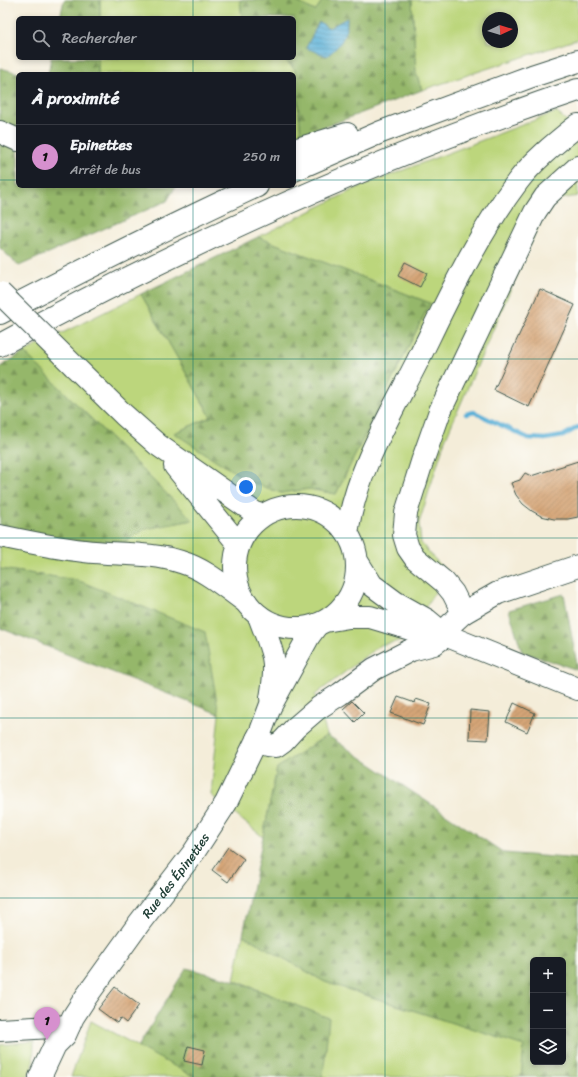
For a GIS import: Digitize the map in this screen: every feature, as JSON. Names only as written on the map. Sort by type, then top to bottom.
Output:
[{"type":"main road","points":[[296,169],[381,132],[532,76],[578,61]]},
{"type":"main road","points":[[0,345],[184,250],[297,198],[387,160],[496,118],[578,90]]},
{"type":"main road","points":[[347,533],[357,488],[366,464],[470,257],[495,213],[519,180],[543,153],[578,125]]},
{"type":"main road","points":[[296,149],[356,131],[381,132]]},
{"type":"main road","points":[[0,132],[16,139]]},
{"type":"main road","points":[[463,613],[453,593],[444,582],[415,558],[408,548],[404,536],[406,513],[440,411],[535,212],[545,197],[578,167]]},
{"type":"main road","points":[[0,313],[180,221],[253,188]]},
{"type":"main road","points":[[0,293],[124,415],[158,445],[261,517]]},
{"type":"main road","points":[[158,445],[239,545]]},
{"type":"main road","points":[[252,609],[239,589],[235,572],[235,561],[239,545],[250,527],[261,517],[273,510],[283,507],[300,506],[310,508],[326,514],[335,520],[347,533],[355,552],[356,561],[357,573],[351,594],[339,610],[321,623]]},
{"type":"main road","points":[[0,536],[41,545],[84,551],[156,556],[181,562],[204,572],[266,621],[285,627],[299,628],[349,617],[370,617],[427,634],[446,635]]},
{"type":"main road","points":[[356,561],[372,585],[395,602],[427,620],[446,635],[578,689]]},
{"type":"main road","points":[[257,739],[267,744],[276,746],[283,742],[295,728],[317,709],[374,669],[411,650],[434,644],[446,635],[450,625],[463,613],[498,593],[578,566]]},
{"type":"main road","name":"Rue des Épinettes","points":[[252,609],[268,640],[274,659],[274,677],[270,707]]},
{"type":"main road","name":"Rue des Épinettes","points":[[40,1077],[55,1045],[67,1030],[73,1017],[102,975],[194,852],[226,803],[257,739],[270,707],[309,636],[321,623]]},
{"type":"main road","points":[[0,1030],[67,1030]]},
{"type":"main road","name":"Rue des Épinettes","points":[[56,1077],[64,1050],[67,1030]]},
{"type":"green space","points":[[64,0],[100,0],[100,16],[60,16]]},
{"type":"green space","points":[[100,0],[240,0],[242,16],[100,16]]},
{"type":"green space","points":[[240,0],[293,0],[315,11],[323,0],[412,0],[416,73],[422,90],[301,136],[295,70],[285,60],[296,60],[296,16],[242,16]],"holes":[[[347,18],[347,30],[306,48],[319,22],[329,28]]]},
{"type":"green space","points":[[293,0],[323,0],[315,11]]},
{"type":"green space","points":[[412,0],[578,0],[578,39],[422,90],[416,73]]},
{"type":"green space","points":[[51,60],[98,60],[98,72],[48,72]]},
{"type":"green space","points":[[98,60],[285,60],[295,72],[98,72]]},
{"type":"green space","points":[[0,68],[16,72],[16,188],[175,188],[167,201],[19,266],[0,248]]},
{"type":"green space","points":[[296,81],[301,136],[296,137]]},
{"type":"green space","points":[[556,112],[578,130],[578,196],[560,199],[542,217],[445,440],[419,523],[421,543],[447,573],[405,640],[380,645],[315,695],[327,735],[277,768],[263,837],[211,795],[219,714],[77,580],[0,569],[0,527],[122,544],[145,529],[193,520],[24,352],[141,294],[211,417],[174,433],[281,493],[309,489],[336,494],[430,303],[258,237],[359,187]]},
{"type":"green space","points":[[258,237],[430,303],[336,494],[309,489],[281,493],[248,481],[174,433],[211,417],[141,294]]},
{"type":"green space","points":[[24,352],[193,520],[145,529],[122,544],[46,538],[0,527],[0,367]]},
{"type":"green space","points":[[0,569],[77,580],[205,632],[219,714],[0,628]]},
{"type":"green space","points":[[564,594],[578,670],[522,652],[509,610]]},
{"type":"green space","points":[[327,735],[504,853],[578,859],[578,1077],[521,1077],[524,1046],[325,982],[243,935],[277,768]]},
{"type":"green space","points":[[243,935],[325,982],[525,1046],[521,1077],[323,1077],[328,1018],[234,980]]},
{"type":"green space","points":[[186,968],[229,979],[329,1018],[323,1077],[195,1077],[138,1047]]},
{"type":"green space","points":[[91,1021],[195,1077],[71,1077]]},
{"type":"green space","points":[[34,1041],[33,1067],[27,1077],[0,1077],[0,1045]]},
{"type":"water","points":[[347,18],[346,30],[342,40],[327,56],[306,48],[319,22],[329,28]]},
{"type":"building","points":[[405,262],[427,273],[420,287],[398,276]]},
{"type":"building","points":[[540,289],[575,305],[529,407],[494,390]]},
{"type":"building","points":[[578,461],[578,517],[554,519],[541,516],[523,504],[516,495],[511,483],[520,480],[525,473],[531,476]]},
{"type":"building","points":[[398,697],[415,703],[416,699],[431,704],[423,725],[391,713]]},
{"type":"building","points":[[352,701],[364,713],[355,722],[343,709]]},
{"type":"building","points":[[514,703],[535,713],[527,732],[506,722]]},
{"type":"building","points":[[470,710],[490,712],[488,740],[469,739]]},
{"type":"building","points":[[228,847],[244,859],[228,882],[212,870]]},
{"type":"building","points":[[115,987],[139,1005],[126,1023],[120,1018],[117,1023],[98,1009]]},
{"type":"building","points":[[188,1046],[205,1050],[202,1065],[184,1061]]},
{"type":"waterway","points":[[466,414],[474,412],[528,438],[545,439],[563,436],[578,427]]},
{"type":"place","name":"Epinettes","points":[[47,1040]]}]
